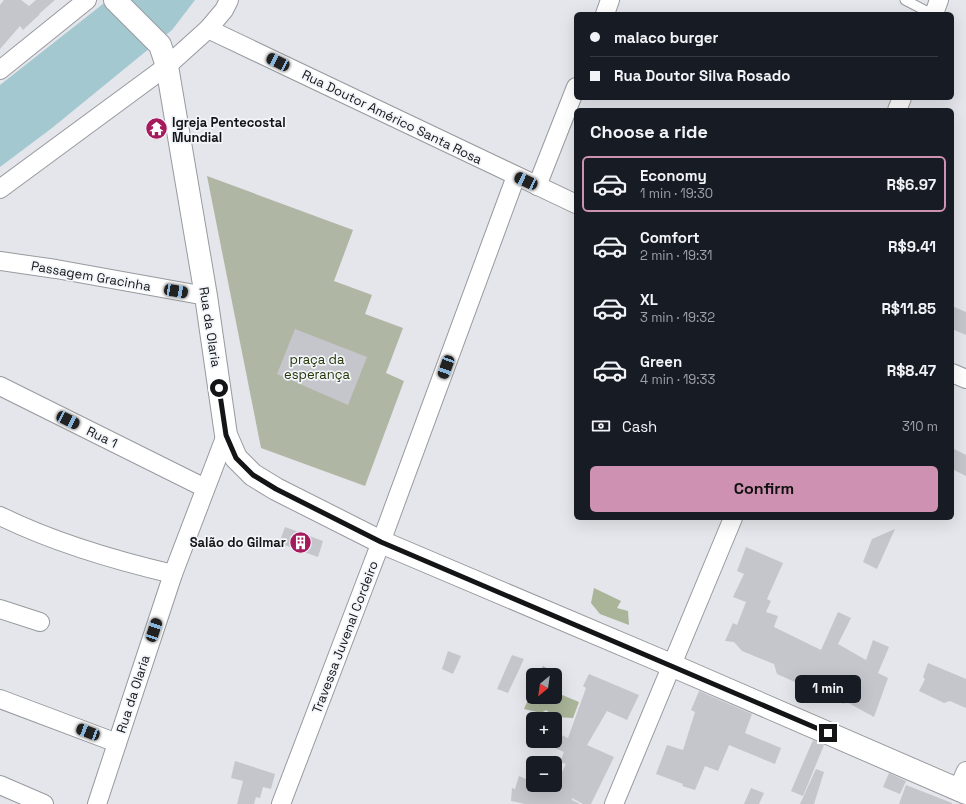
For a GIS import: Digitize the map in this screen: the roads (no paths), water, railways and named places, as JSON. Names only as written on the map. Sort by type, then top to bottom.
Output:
[{"type":"street","points":[[0,70],[87,0]]},
{"type":"street","name":"Rua da Olaria","points":[[97,804],[173,574],[226,435],[206,296],[167,66],[160,45],[114,0]]},
{"type":"street","points":[[0,189],[167,66],[208,29],[224,10],[229,0]]},
{"type":"street","points":[[606,12],[610,0]]},
{"type":"street","points":[[934,12],[939,0]]},
{"type":"street","name":"Rua Doutor Américo Santa Rosa","points":[[208,29],[574,203]]},
{"type":"street","points":[[537,186],[574,91]]},
{"type":"street","name":"Travessa Juvenal Cordeiro","points":[[281,804],[381,542],[516,176]]},
{"type":"street","name":"Passagem Gracinha","points":[[0,260],[206,296]]},
{"type":"street","points":[[954,374],[966,379]]},
{"type":"street","name":"Rua 1","points":[[0,386],[205,488]]},
{"type":"street","points":[[226,435],[236,458],[253,475],[276,489],[381,542],[961,789]]},
{"type":"street","points":[[0,516],[23,527],[82,549],[112,559],[173,574]]},
{"type":"street","points":[[614,804],[732,520]]},
{"type":"street","points":[[0,609],[40,622]]},
{"type":"street","points":[[0,699],[117,743]]},
{"type":"street","points":[[0,785],[44,804]]},
{"type":"lane","points":[[905,0],[929,12]]},
{"type":"water","points":[[108,0],[195,0],[172,30],[52,128],[0,167],[0,85]]},
{"type":"place","name":"Igreja Pentecostal Mundial","points":[[156,129]]},
{"type":"place","name":"Salão do Gilmar","points":[[301,542]]},
{"type":"park label","name":"praça da esperança","points":[[317,366]]}]
